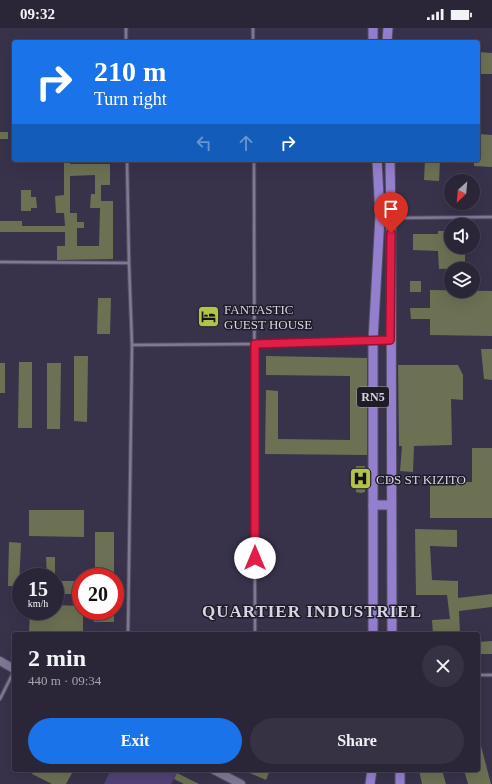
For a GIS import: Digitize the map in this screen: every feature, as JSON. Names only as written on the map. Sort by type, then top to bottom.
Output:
[{"type":"main road","points":[[373,28],[373,40]]},
{"type":"main road","points":[[388,28],[388,40]]},
{"type":"main road","name":"RN5","points":[[373,632],[373,340],[380,216],[377,162]]},
{"type":"main road","name":"RN5","points":[[390,162],[392,632]]},
{"type":"main road","points":[[373,505],[391,505]]},
{"type":"main road","points":[[370,784],[372,772]]},
{"type":"main road","points":[[400,772],[400,784]]},
{"type":"street","points":[[0,661],[12,669]]},
{"type":"street","points":[[218,772],[242,784]]},
{"type":"lane","points":[[126,28],[126,40]]},
{"type":"lane","points":[[253,28],[253,40]]},
{"type":"lane","points":[[128,162],[132,345],[128,632]]},
{"type":"lane","points":[[254,162],[255,632]]},
{"type":"lane","points":[[380,216],[391,218],[492,217]]},
{"type":"lane","points":[[0,262],[129,262]]},
{"type":"lane","points":[[132,345],[255,344],[390,340]]},
{"type":"lane","points":[[0,699],[12,674]]},
{"type":"lane","points":[[480,675],[492,675]]},
{"type":"shaded area","points":[[110,772],[177,772],[171,784],[104,784]]},
{"type":"building","points":[[480,52],[492,53],[492,74],[480,74]]},
{"type":"building","points":[[0,132],[8,132],[8,139],[0,139]]},
{"type":"building","points":[[480,134],[492,135],[492,167],[474,166],[474,162],[480,162]]},
{"type":"building","points":[[64,162],[70,162],[70,164],[110,164],[110,185],[101,185],[101,201],[113,201],[113,259],[57,260],[57,246],[65,246],[65,232],[0,232],[0,221],[22,221],[22,226],[65,226],[64,213],[56,213],[55,196],[64,195]],"holes":[[[95,175],[95,194],[91,194],[90,208],[100,208],[99,246],[77,246],[77,228],[84,228],[84,222],[77,222],[77,213],[70,213],[70,176]]]},
{"type":"building","points":[[425,162],[440,162],[439,181],[424,180]]},
{"type":"building","points":[[21,190],[31,190],[31,197],[36,197],[37,208],[31,208],[31,211],[21,211]]},
{"type":"building","points":[[438,231],[444,231],[444,254],[465,254],[465,262],[444,262],[444,269],[439,269],[438,251],[413,250],[413,234],[438,234]]},
{"type":"building","points":[[410,281],[421,281],[421,292],[410,292]]},
{"type":"building","points":[[430,290],[444,290],[444,298],[480,298],[480,291],[492,291],[492,336],[430,335],[430,319],[411,319],[410,308],[430,308]]},
{"type":"building","points":[[98,298],[111,298],[110,334],[97,334]]},
{"type":"building","points":[[481,349],[492,349],[492,380],[484,379]]},
{"type":"building","points":[[74,356],[88,356],[87,422],[74,421]]},
{"type":"building","points":[[266,356],[367,358],[367,455],[265,454],[266,390],[278,391],[278,439],[350,440],[350,376],[266,375]]},
{"type":"building","points":[[19,362],[32,362],[32,428],[18,428]]},
{"type":"building","points":[[0,363],[5,363],[5,393],[0,393]]},
{"type":"building","points":[[47,363],[61,363],[60,429],[47,429]]},
{"type":"building","points":[[398,365],[458,365],[463,375],[463,400],[451,399],[452,445],[414,446],[413,472],[400,471],[402,446],[399,446]]},
{"type":"building","points":[[472,448],[492,448],[492,518],[430,518],[430,482],[472,482]]},
{"type":"building","name":"CDS ST KIZITO","points":[[356,466],[365,466],[365,492],[356,492]]},
{"type":"building","points":[[29,510],[84,510],[84,537],[29,536]]},
{"type":"building","points":[[415,529],[457,530],[457,547],[430,546],[432,580],[458,581],[458,598],[492,594],[492,607],[459,611],[460,632],[433,632],[432,620],[450,619],[447,595],[416,595]]},
{"type":"building","points":[[95,532],[114,532],[114,568],[95,568]]},
{"type":"building","points":[[9,542],[21,543],[20,568],[12,568],[12,586],[8,586]]},
{"type":"building","points":[[46,557],[55,557],[55,568],[47,568]]},
{"type":"building","points":[[64,581],[72,581],[72,594],[64,594]]},
{"type":"building","points":[[64,605],[72,606],[72,620],[83,620],[83,632],[29,632],[30,620],[64,620]]},
{"type":"building","points":[[94,620],[114,620],[114,622],[94,622]]},
{"type":"building","points":[[492,641],[492,654],[480,654],[480,642]]},
{"type":"building","points":[[480,742],[491,784],[468,784],[465,772],[480,772]]},
{"type":"building","points":[[33,772],[72,773],[66,784],[52,784],[32,774]]},
{"type":"building","points":[[248,772],[269,772],[266,780]]},
{"type":"building","points":[[419,772],[443,772],[446,784],[422,784]]},
{"type":"building","points":[[177,773],[199,784],[184,784],[174,779]]},
{"type":"place","name":"FANTASTIC GUEST HOUSE","points":[[208,316]]},
{"type":"place","name":"CDS ST KIZITO","points":[[361,479]]},
{"type":"district","name":"QUARTIER INDUSTRIEL","points":[[312,611]]},
{"type":"route","points":[[255,558],[255,344],[390,340],[391,233]]}]
